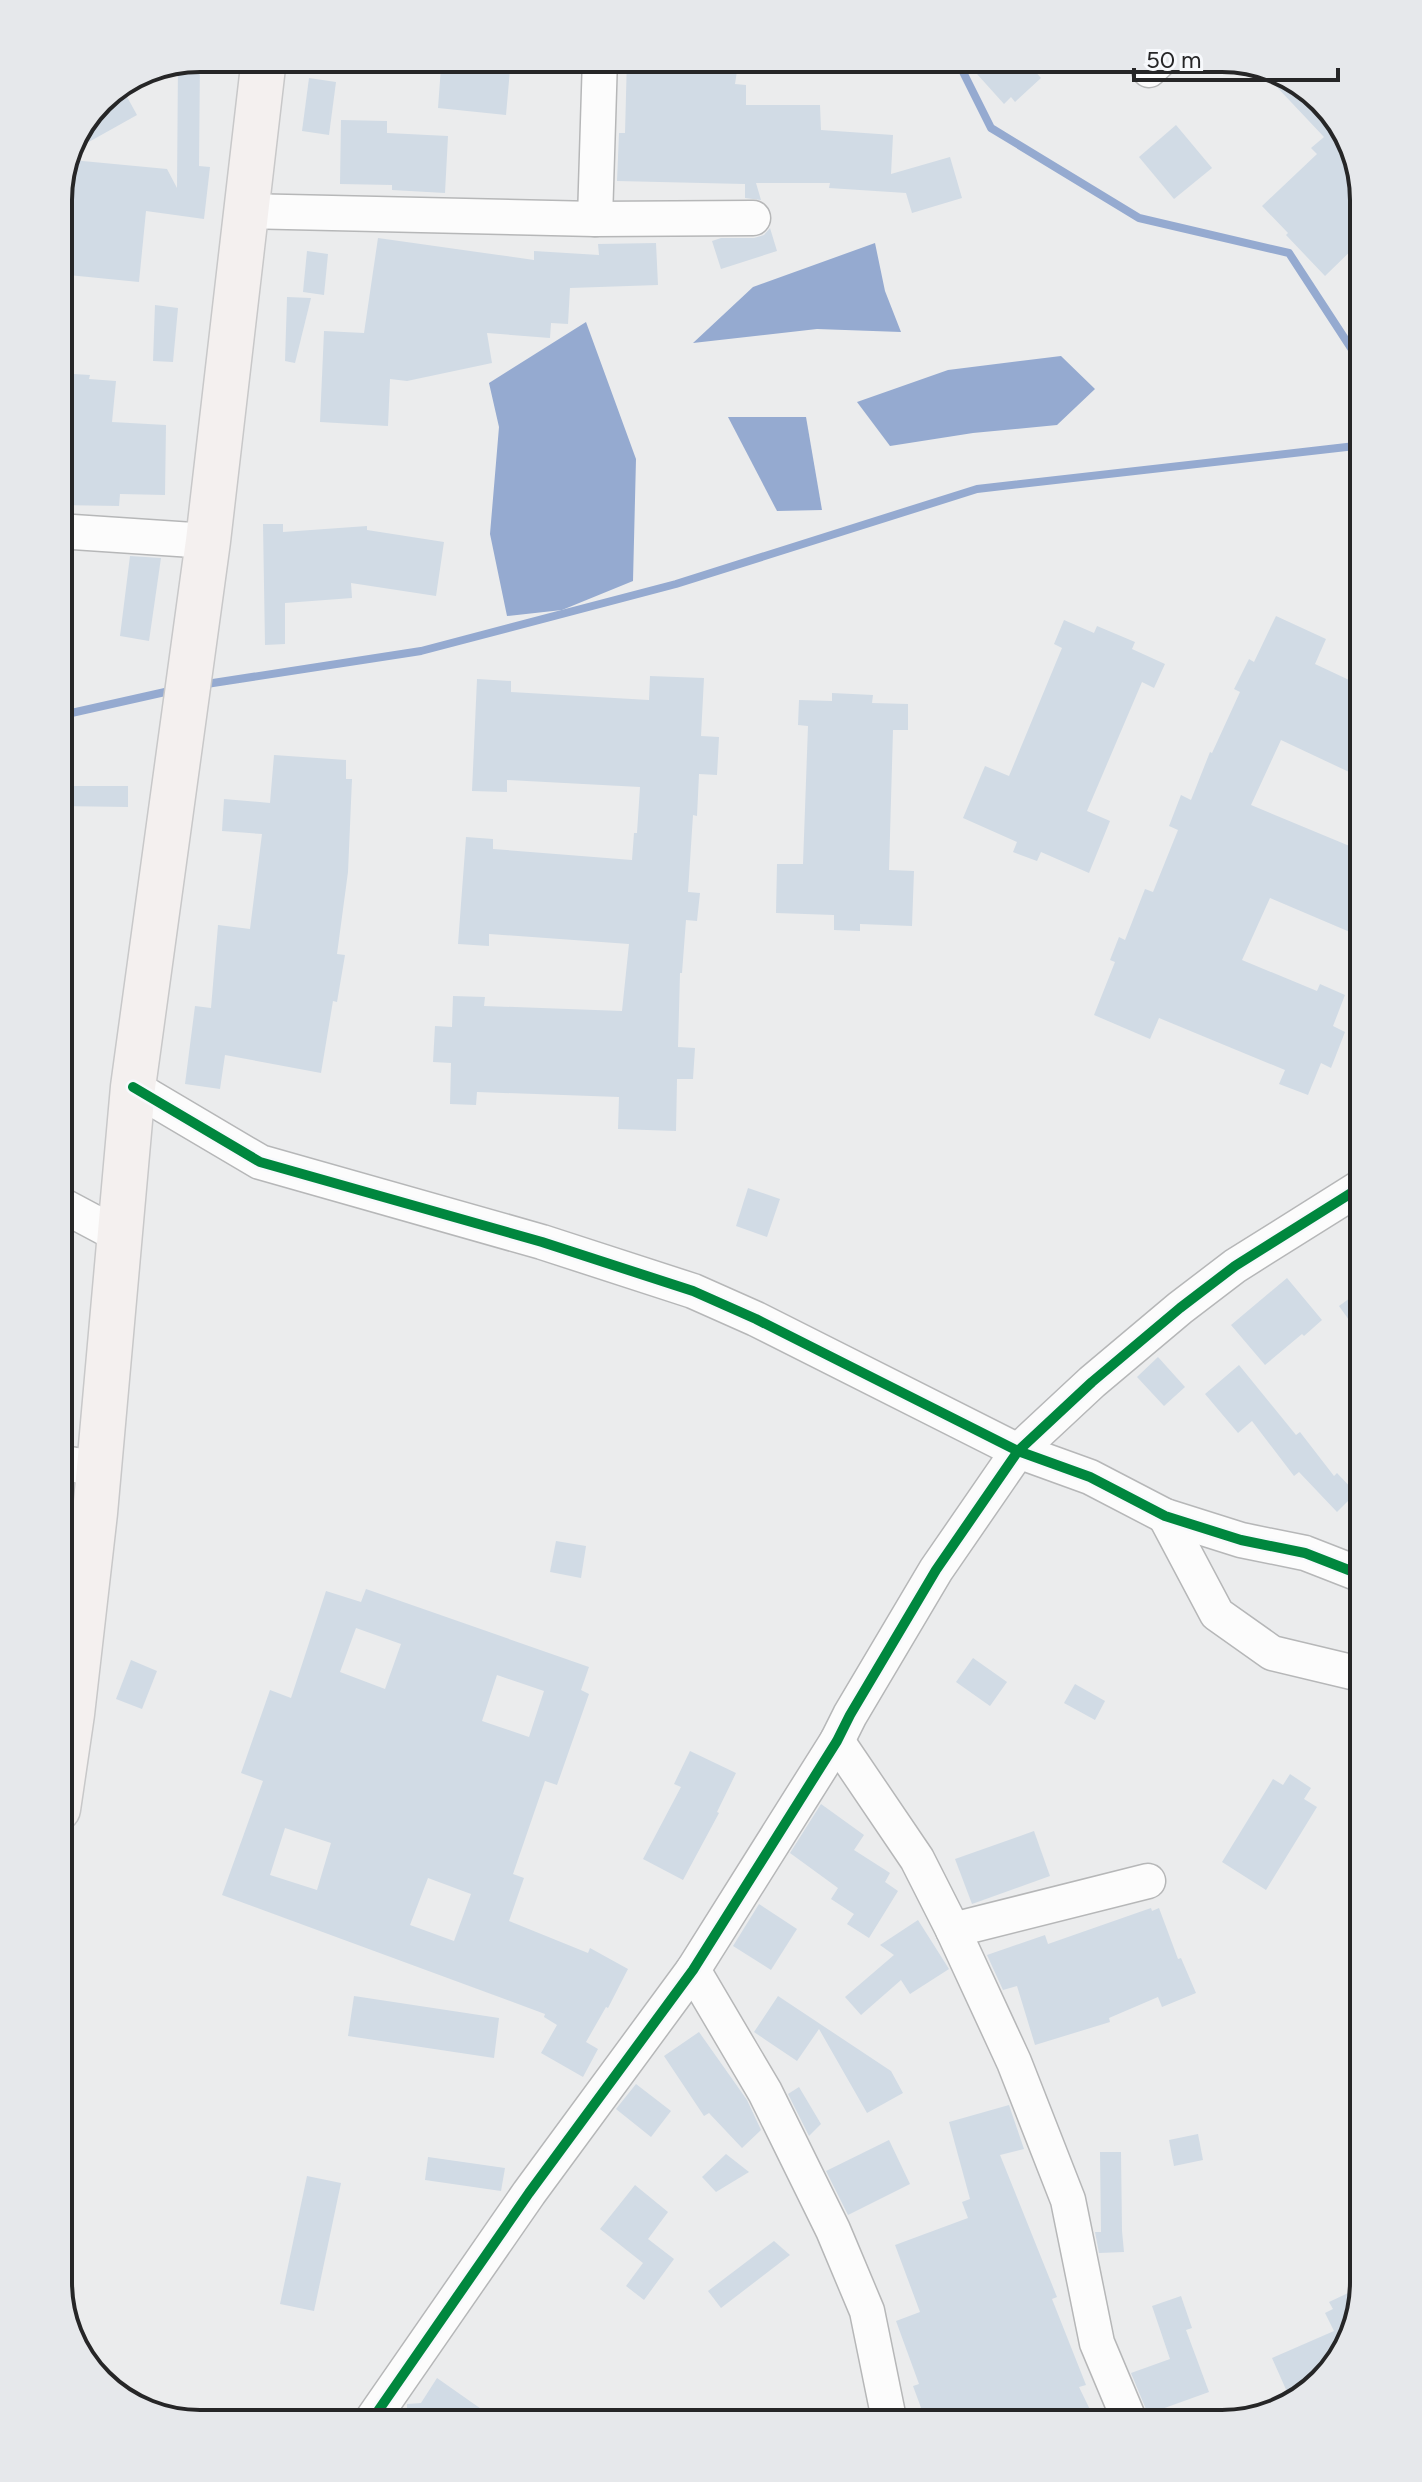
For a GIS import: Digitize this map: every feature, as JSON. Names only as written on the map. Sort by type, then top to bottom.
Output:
[{"type":"main road","points":[[72,1714],[79,1465],[120,1236],[133,1087],[208,541],[262,72]]},
{"type":"street","points":[[595,219],[600,72]]},
{"type":"street","points":[[246,211],[595,219],[753,218]]},
{"type":"street","points":[[72,532],[208,541]]},
{"type":"street","points":[[133,1087],[260,1162],[542,1242],[693,1291],[756,1319],[1018,1451],[1090,1477],[1165,1516],[1241,1540],[1305,1553],[1350,1571]]},
{"type":"street","points":[[379,2410],[529,2193],[693,1970],[837,1741],[936,1570],[1018,1451],[1092,1382],[1180,1308],[1235,1266],[1350,1194]]},
{"type":"street","points":[[72,1210],[120,1236]]},
{"type":"street","points":[[1165,1516],[1217,1614],[1272,1653],[1350,1672]]},
{"type":"street","points":[[837,1741],[917,1859],[1014,2062],[1068,2200],[1097,2343],[1125,2410]]},
{"type":"street","points":[[953,1930],[1148,1881]]},
{"type":"street","points":[[693,1970],[765,2092],[833,2230],[867,2311],[887,2410]]},
{"type":"water","points":[[875,243],[885,291],[901,332],[817,329],[693,343],[753,287]]},
{"type":"water","points":[[586,322],[636,459],[633,581],[562,610],[507,616],[490,534],[499,427],[489,383]]},
{"type":"water","points":[[1061,356],[1095,389],[1057,425],[973,433],[890,446],[857,402],[948,370]]},
{"type":"water","points":[[728,417],[806,417],[822,510],[777,511]]},
{"type":"building","points":[[200,72],[199,166],[210,167],[204,219],[146,211],[139,282],[72,275],[72,191],[78,161],[167,169],[177,188],[178,74]]},
{"type":"building","points":[[441,72],[510,72],[506,115],[438,108]]},
{"type":"building","points":[[627,72],[737,72],[735,84],[746,85],[746,105],[820,105],[821,130],[893,135],[891,174],[950,157],[962,198],[912,213],[906,193],[829,188],[830,183],[756,183],[761,200],[745,198],[745,184],[617,181],[619,133],[625,133]]},
{"type":"building","points":[[1036,72],[1041,78],[1015,102],[1011,97],[1004,104],[977,74]]},
{"type":"building","points":[[309,78],[336,82],[329,135],[302,131]]},
{"type":"building","points":[[1273,83],[1293,94],[1318,116],[1337,143],[1348,175],[1350,252],[1325,276],[1262,206],[1317,154],[1311,148],[1324,137]]},
{"type":"building","points":[[127,96],[137,115],[84,144],[98,122]]},
{"type":"building","points":[[341,120],[387,121],[387,133],[448,136],[445,193],[392,190],[392,185],[340,184]]},
{"type":"building","points":[[1176,125],[1212,168],[1174,199],[1139,157]]},
{"type":"building","points":[[770,228],[777,251],[721,269],[712,241],[754,238],[764,235]]},
{"type":"building","points":[[378,238],[534,260],[534,251],[599,255],[598,244],[656,243],[658,285],[570,288],[568,324],[551,323],[550,338],[487,333],[492,363],[407,381],[390,379],[388,426],[320,422],[324,331],[364,333]]},
{"type":"building","points":[[307,251],[328,254],[324,295],[303,292]]},
{"type":"building","points":[[287,297],[311,298],[295,363],[285,361]]},
{"type":"building","points":[[155,305],[178,308],[173,362],[153,361]]},
{"type":"building","points":[[72,374],[116,381],[112,422],[166,425],[165,495],[120,494],[119,506],[72,505]]},
{"type":"building","points":[[263,524],[283,524],[283,532],[367,526],[367,530],[444,542],[436,596],[351,583],[352,598],[285,603],[285,644],[265,645]]},
{"type":"building","points":[[130,556],[161,558],[149,641],[120,636]]},
{"type":"building","points":[[1276,616],[1326,639],[1315,664],[1350,680],[1350,772],[1281,740],[1251,805],[1350,846],[1350,932],[1270,898],[1242,960],[1317,991],[1320,984],[1345,995],[1333,1026],[1345,1032],[1331,1068],[1321,1063],[1308,1095],[1279,1084],[1285,1070],[1159,1018],[1150,1039],[1094,1015],[1115,962],[1110,960],[1119,937],[1125,940],[1145,889],[1153,892],[1178,830],[1169,826],[1181,795],[1191,800],[1210,752],[1240,692],[1234,689],[1249,659],[1254,662]]},
{"type":"building","points":[[1064,620],[1094,633],[1097,626],[1135,642],[1132,649],[1165,664],[1154,688],[1142,682],[1087,811],[1110,821],[1089,873],[1041,852],[1037,861],[1013,852],[1017,842],[963,818],[985,766],[1009,776],[1062,648],[1054,644]]},
{"type":"building","points":[[650,676],[704,678],[701,736],[719,737],[717,775],[699,774],[697,816],[693,815],[688,892],[700,893],[697,921],[686,920],[680,973],[678,1047],[695,1048],[693,1079],[677,1079],[676,1131],[618,1129],[619,1097],[477,1092],[476,1105],[450,1104],[451,1063],[433,1062],[435,1026],[452,1027],[453,996],[485,997],[484,1006],[622,1011],[629,944],[489,934],[489,946],[458,944],[466,837],[493,839],[493,849],[632,860],[640,787],[507,780],[507,792],[472,791],[477,679],[511,681],[511,692],[649,700]]},
{"type":"building","points":[[832,693],[873,695],[872,703],[908,704],[908,730],[893,730],[889,870],[914,871],[912,926],[860,924],[860,931],[834,930],[834,915],[776,913],[777,864],[803,864],[808,726],[798,725],[799,700],[832,701]]},
{"type":"building","points":[[274,755],[346,760],[346,779],[352,779],[348,872],[337,954],[345,955],[337,1002],[333,1001],[321,1073],[225,1055],[220,1089],[185,1084],[195,1006],[211,1008],[218,925],[250,929],[262,834],[222,831],[224,799],[270,803]]},
{"type":"building","points":[[72,786],[128,786],[128,807],[72,806]]},
{"type":"building","points":[[748,1188],[780,1199],[767,1237],[736,1226]]},
{"type":"building","points":[[1287,1278],[1322,1320],[1265,1365],[1231,1325]]},
{"type":"building","points":[[1350,1298],[1350,1321],[1339,1306]]},
{"type":"building","points":[[1158,1357],[1185,1387],[1164,1406],[1137,1377]]},
{"type":"building","points":[[1239,1365],[1296,1435],[1300,1432],[1334,1476],[1337,1473],[1350,1487],[1350,1499],[1337,1512],[1299,1472],[1294,1476],[1252,1421],[1238,1433],[1205,1394]]},
{"type":"building","points":[[556,1541],[586,1546],[581,1578],[550,1572]]},
{"type":"building","points":[[366,1589],[589,1667],[581,1690],[589,1694],[557,1785],[545,1781],[513,1874],[524,1878],[509,1921],[588,1953],[590,1948],[628,1969],[586,2042],[598,2049],[583,2077],[541,2053],[557,2025],[544,2017],[545,2014],[222,1895],[263,1781],[241,1773],[270,1690],[291,1698],[326,1591],[361,1602]],"holes":[[[356,1628],[401,1644],[385,1689],[340,1672]],[[497,1675],[544,1691],[529,1737],[482,1721]],[[285,1828],[331,1843],[317,1890],[270,1875]],[[428,1878],[471,1894],[454,1941],[410,1925]]]},
{"type":"building","points":[[973,1658],[1007,1682],[990,1706],[956,1682]]},
{"type":"building","points":[[131,1660],[157,1671],[142,1709],[116,1699]]},
{"type":"building","points":[[1075,1684],[1105,1701],[1095,1720],[1064,1703]]},
{"type":"building","points":[[690,1751],[736,1773],[719,1813],[683,1880],[643,1859],[681,1787],[674,1784]]},
{"type":"building","points":[[1290,1774],[1311,1788],[1304,1799],[1317,1807],[1266,1890],[1222,1862],[1273,1779],[1283,1785]]},
{"type":"building","points":[[821,1804],[864,1835],[854,1850],[890,1873],[885,1882],[898,1891],[869,1938],[847,1924],[854,1914],[831,1899],[838,1888],[790,1853]]},
{"type":"building","points":[[1034,1831],[1050,1876],[972,1904],[955,1859]]},
{"type":"building","points":[[759,1904],[797,1929],[771,1970],[733,1946]]},
{"type":"building","points":[[1151,1908],[1152,1911],[1159,1908],[1178,1959],[1181,1958],[1196,1993],[1162,2007],[1158,1997],[1109,2018],[1110,2022],[1035,2045],[1017,1986],[1003,1990],[987,1955],[1045,1935],[1048,1944]]},
{"type":"building","points":[[918,1920],[949,1969],[910,1994],[901,1980],[861,2015],[845,1997],[894,1955],[880,1945]]},
{"type":"building","points":[[354,1996],[499,2018],[494,2058],[348,2036]]},
{"type":"building","points":[[778,1996],[891,2071],[903,2093],[867,2113],[819,2029],[797,2061],[754,2032]]},
{"type":"building","points":[[699,2032],[747,2100],[761,2130],[742,2148],[709,2113],[704,2116],[664,2056]]},
{"type":"building","points":[[636,2084],[671,2111],[651,2137],[616,2109]]},
{"type":"building","points":[[799,2087],[821,2124],[809,2136],[788,2094]]},
{"type":"building","points":[[1009,2105],[1024,2149],[1000,2155],[1057,2297],[1052,2299],[1086,2385],[1079,2387],[1090,2410],[922,2410],[913,2386],[919,2384],[896,2321],[920,2312],[895,2245],[968,2218],[962,2202],[970,2199],[949,2122]]},
{"type":"building","points":[[1198,2134],[1203,2160],[1174,2166],[1169,2140]]},
{"type":"building","points":[[889,2140],[910,2184],[848,2215],[826,2171]]},
{"type":"building","points":[[1100,2152],[1121,2152],[1124,2252],[1099,2253],[1095,2232],[1101,2232]]},
{"type":"building","points":[[726,2154],[749,2172],[716,2192],[702,2177]]},
{"type":"building","points":[[428,2157],[505,2168],[501,2191],[425,2180]]},
{"type":"building","points":[[307,2176],[341,2183],[314,2311],[280,2304]]},
{"type":"building","points":[[635,2185],[668,2212],[648,2239],[674,2259],[644,2300],[626,2286],[643,2263],[600,2229]]},
{"type":"building","points":[[774,2241],[790,2255],[721,2308],[708,2291]]},
{"type":"building","points":[[1349,2293],[1348,2307],[1337,2339],[1318,2366],[1287,2392],[1272,2358],[1334,2331],[1325,2313],[1333,2309],[1329,2302]]},
{"type":"building","points":[[1181,2296],[1192,2328],[1186,2330],[1209,2392],[1159,2410],[1146,2410],[1131,2373],[1170,2359],[1152,2306]]},
{"type":"building","points":[[437,2378],[483,2410],[407,2410],[407,2404],[421,2403]]},
{"type":"waterway","points":[[963,72],[991,128],[1139,218],[1289,253],[1350,347]]},
{"type":"waterway","points":[[200,685],[421,651],[676,584],[977,489],[1350,447]]},
{"type":"waterway","points":[[72,713],[174,690]]},
{"type":"cycle path","points":[[133,1087],[260,1162],[542,1242],[693,1291],[756,1319],[1018,1451],[1090,1477],[1165,1516],[1241,1540],[1305,1553],[1350,1571]]},
{"type":"cycle path","points":[[379,2410],[529,2193],[693,1970],[837,1741],[936,1570],[1018,1451],[1092,1382],[1180,1308],[1235,1266],[1350,1194]]}]
